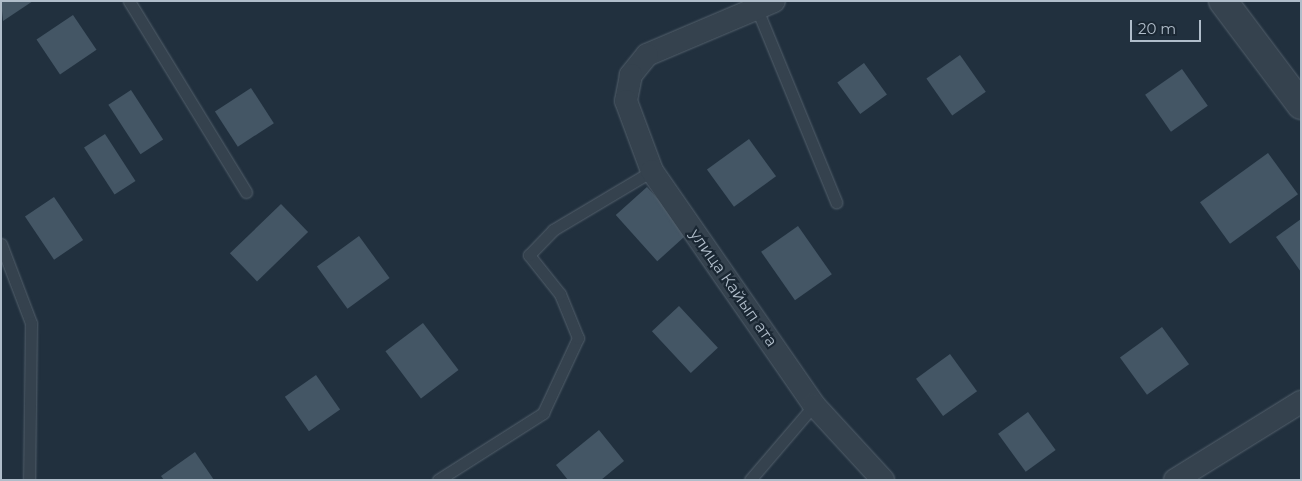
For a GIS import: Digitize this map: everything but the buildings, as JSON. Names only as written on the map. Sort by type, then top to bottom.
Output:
[{"type":"street","points":[[1223,1],[1301,105]]},
{"type":"street","name":"улица Кайып ата","points":[[765,5],[647,55],[631,74],[626,101],[652,171],[814,405],[883,480]]},
{"type":"street","points":[[1175,480],[1301,402]]},
{"type":"lane","points":[[129,1],[246,192]]},
{"type":"lane","points":[[765,5],[836,202]]},
{"type":"lane","points":[[438,480],[543,413],[578,338],[560,294],[529,255],[552,230],[652,171]]},
{"type":"lane","points":[[1,244],[31,323],[24,478]]},
{"type":"lane","points":[[750,480],[814,405]]}]
